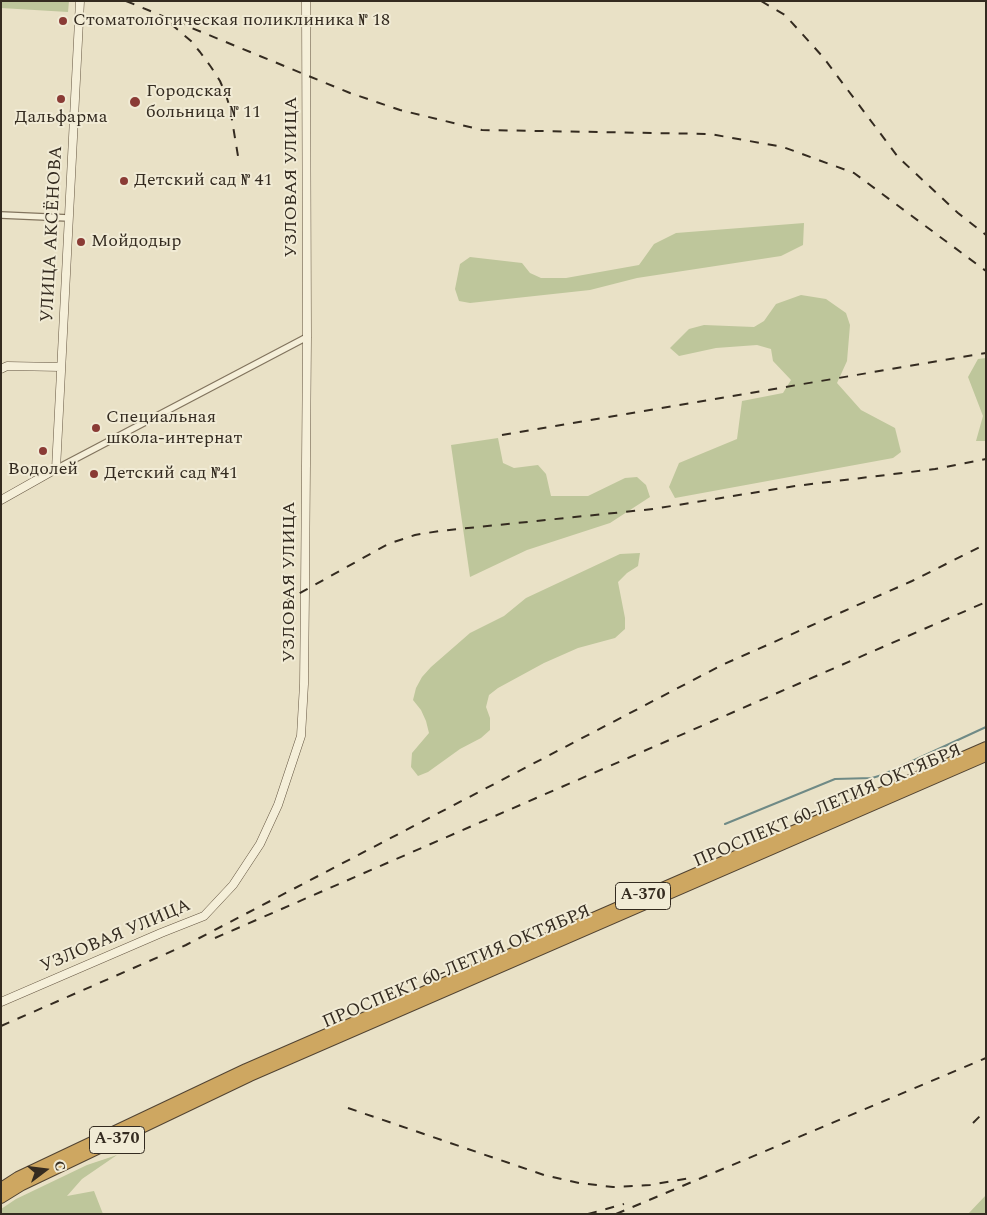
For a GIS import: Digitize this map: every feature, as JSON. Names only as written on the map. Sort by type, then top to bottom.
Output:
[{"type":"highway","name":"ПРОСПЕКТ 60-ЛЕТИЯ ОКТЯБРЯ","points":[[1,1188],[18,1178],[246,1069],[986,747]]},
{"type":"highway","name":"ПРОСПЕКТ 60-ЛЕТИЯ ОКТЯБРЯ","points":[[1,1198],[22,1185],[250,1076],[986,756]]},
{"type":"street","name":"УЛИЦА АКСЁНОВА","points":[[56,469],[80,1]]},
{"type":"street","name":"УЗЛОВАЯ УЛИЦА","points":[[1,1002],[204,916],[233,885],[260,844],[278,804],[300,736],[304,684],[307,337],[306,1]]},
{"type":"street","points":[[1,215],[69,218]]},
{"type":"street","points":[[1,500],[56,469],[307,337]]},
{"type":"street","points":[[1,368],[7,366],[61,367]]},
{"type":"green space","points":[[1,1],[69,1],[68,12],[1,8]]},
{"type":"green space","points":[[804,223],[803,245],[781,256],[637,278],[590,290],[470,303],[459,301],[455,289],[460,264],[470,257],[522,263],[530,273],[541,278],[566,278],[639,265],[654,244],[676,233]]},
{"type":"green space","points":[[801,295],[826,299],[846,313],[850,325],[847,361],[837,383],[861,410],[895,428],[901,452],[893,458],[675,498],[669,487],[679,463],[737,439],[742,401],[783,393],[791,380],[773,361],[771,349],[757,345],[716,348],[679,356],[670,348],[689,329],[704,325],[754,327],[764,321],[776,304]]},
{"type":"green space","points":[[986,358],[986,441],[976,441],[983,416],[968,377],[978,359]]},
{"type":"green space","points":[[498,438],[503,463],[514,468],[538,465],[546,474],[551,496],[588,496],[625,478],[637,477],[646,485],[650,497],[610,523],[527,550],[470,577],[451,445]]},
{"type":"green space","points":[[640,553],[638,566],[618,582],[625,618],[625,629],[615,638],[578,648],[544,663],[498,688],[489,695],[486,707],[490,718],[490,730],[481,738],[460,749],[428,772],[418,776],[411,767],[412,753],[429,733],[421,710],[413,700],[416,688],[422,677],[431,667],[470,633],[504,616],[526,598],[620,554]]},
{"type":"green space","points":[[117,1155],[82,1179],[67,1196],[94,1191],[103,1214],[1,1214],[1,1209],[16,1199],[87,1165]]},
{"type":"green space","points":[[986,1195],[986,1214],[968,1214]]},
{"type":"waterway","points":[[725,824],[835,779],[872,778],[882,775],[986,727]]},
{"type":"railway","points":[[126,1],[350,93],[400,110],[482,130],[710,134],[783,147],[854,173],[986,271]]},
{"type":"railway","points":[[761,1],[785,15],[823,57],[898,157],[958,213],[986,235]]},
{"type":"railway","points":[[171,24],[191,41],[220,81],[230,108],[239,162]]},
{"type":"railway","points":[[502,435],[986,353]]},
{"type":"railway","points":[[284,602],[388,544],[415,535],[653,509],[795,486],[935,469],[986,459]]},
{"type":"railway","points":[[1,1026],[186,945],[722,665],[912,581],[986,544]]},
{"type":"railway","points":[[215,938],[986,602]]},
{"type":"railway","points":[[616,1214],[986,1058]]},
{"type":"railway","points":[[348,1108],[544,1175],[579,1183],[613,1187],[650,1185],[690,1178]]},
{"type":"railway","points":[[973,1123],[986,1110]]},
{"type":"railway","points":[[588,1214],[624,1204]]},
{"type":"place","name":"Стоматологическая поликлиника № 18","points":[[63,21]]},
{"type":"place","name":"Дальфарма","points":[[61,99]]},
{"type":"place","name":"Городская больница № 11","points":[[135,102]]},
{"type":"place","name":"Детский сад № 41","points":[[124,181]]},
{"type":"place","name":"Мойдодыр","points":[[81,242]]},
{"type":"place","name":"Специальная школа-интернат","points":[[96,428]]},
{"type":"place","name":"Водолей","points":[[43,451]]},
{"type":"place","name":"Детский сад №41","points":[[94,474]]}]
